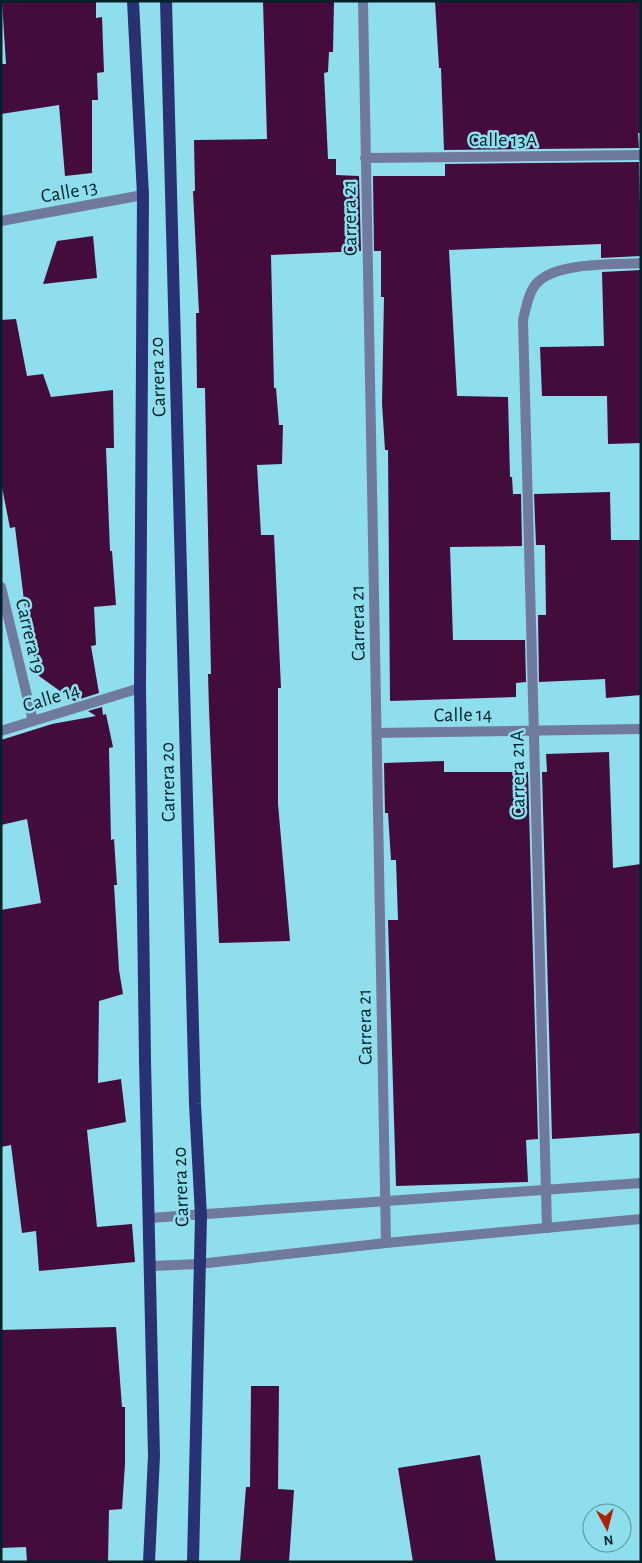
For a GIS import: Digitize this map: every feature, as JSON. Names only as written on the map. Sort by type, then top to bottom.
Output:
[{"type":"main road","name":"Carrera 20","points":[[133,1],[143,195],[140,688],[145,1060],[152,1266],[154,1456],[149,1562]]},
{"type":"main road","name":"Carrera 20","points":[[166,1],[193,1026],[201,1216],[193,1562]]},
{"type":"street","name":"Carrera 21","points":[[363,1],[386,1243]]},
{"type":"street","name":"Calle 13A","points":[[365,158],[641,155]]},
{"type":"street","name":"Calle 13","points":[[1,221],[143,195]]},
{"type":"street","name":"Carrera 21A","points":[[546,1228],[523,320],[528,302],[538,281],[569,267],[641,264]]},
{"type":"street","name":"Carrera 19","points":[[1,587],[33,721]]},
{"type":"street","name":"Calle 14","points":[[1,731],[140,688]]},
{"type":"street","name":"Calle 14","points":[[376,733],[641,729]]},
{"type":"street","points":[[150,1218],[201,1216],[385,1200],[641,1183]]},
{"type":"street","points":[[152,1266],[199,1264],[386,1243],[641,1219]]},
{"type":"building","points":[[2,1],[96,1],[96,18],[102,17],[104,72],[97,73],[98,100],[92,100],[92,173],[65,176],[59,105],[1,114],[1,64],[6,64]]},
{"type":"building","points":[[263,1],[334,1],[333,52],[329,52],[328,72],[324,73],[328,159],[336,159],[336,175],[359,176],[361,251],[271,255],[274,388],[276,388],[279,425],[283,425],[282,464],[257,465],[261,535],[274,535],[281,688],[278,688],[278,804],[290,941],[219,943],[208,674],[211,674],[205,388],[197,388],[196,313],[199,313],[193,191],[195,191],[194,140],[267,139]]},
{"type":"building","points":[[435,1],[641,1],[641,133],[638,133],[639,148],[444,150],[441,68],[439,68]]},
{"type":"building","points":[[639,162],[641,256],[601,258],[601,244],[449,250],[457,396],[508,397],[510,477],[512,477],[513,494],[521,494],[522,546],[450,547],[453,640],[525,640],[526,682],[516,683],[516,697],[390,701],[388,450],[385,450],[382,403],[384,297],[381,297],[381,251],[374,251],[373,176],[445,176],[445,164]]},
{"type":"building","points":[[93,236],[97,278],[43,284],[57,241]]},
{"type":"building","points":[[641,270],[641,443],[608,444],[607,396],[542,396],[540,347],[604,346],[602,272]]},
{"type":"building","points":[[16,319],[27,376],[43,374],[51,397],[113,390],[114,448],[106,448],[110,551],[112,551],[116,605],[94,607],[96,645],[91,646],[99,693],[74,701],[39,676],[28,633],[15,527],[10,528],[1,482],[1,320]]},
{"type":"building","points":[[610,492],[611,540],[641,540],[641,695],[606,698],[605,679],[539,682],[538,615],[546,615],[545,545],[536,545],[534,494]]},
{"type":"building","points":[[102,707],[103,715],[106,714],[113,747],[109,748],[111,840],[114,839],[117,885],[114,885],[119,970],[123,994],[99,1001],[98,1083],[121,1079],[126,1122],[87,1130],[97,1227],[132,1224],[135,1262],[39,1271],[36,1231],[22,1233],[11,1145],[1,1147],[1,910],[41,903],[27,819],[1,825],[1,740],[52,724],[96,716],[88,711]]},
{"type":"building","points":[[609,752],[613,868],[641,864],[641,1133],[552,1139],[542,772],[547,772],[546,754]]},
{"type":"building","points":[[444,761],[444,772],[528,772],[538,1139],[526,1140],[528,1182],[396,1186],[388,920],[398,920],[396,860],[391,860],[388,813],[385,813],[384,763]]},
{"type":"building","points":[[116,1327],[122,1407],[125,1407],[125,1464],[122,1509],[109,1510],[108,1562],[27,1562],[26,1547],[1,1548],[1,1330]]},
{"type":"building","points":[[251,1386],[279,1386],[278,1489],[294,1490],[289,1562],[240,1562],[246,1487],[250,1487]]},
{"type":"building","points":[[480,1455],[496,1562],[413,1562],[398,1468]]}]
